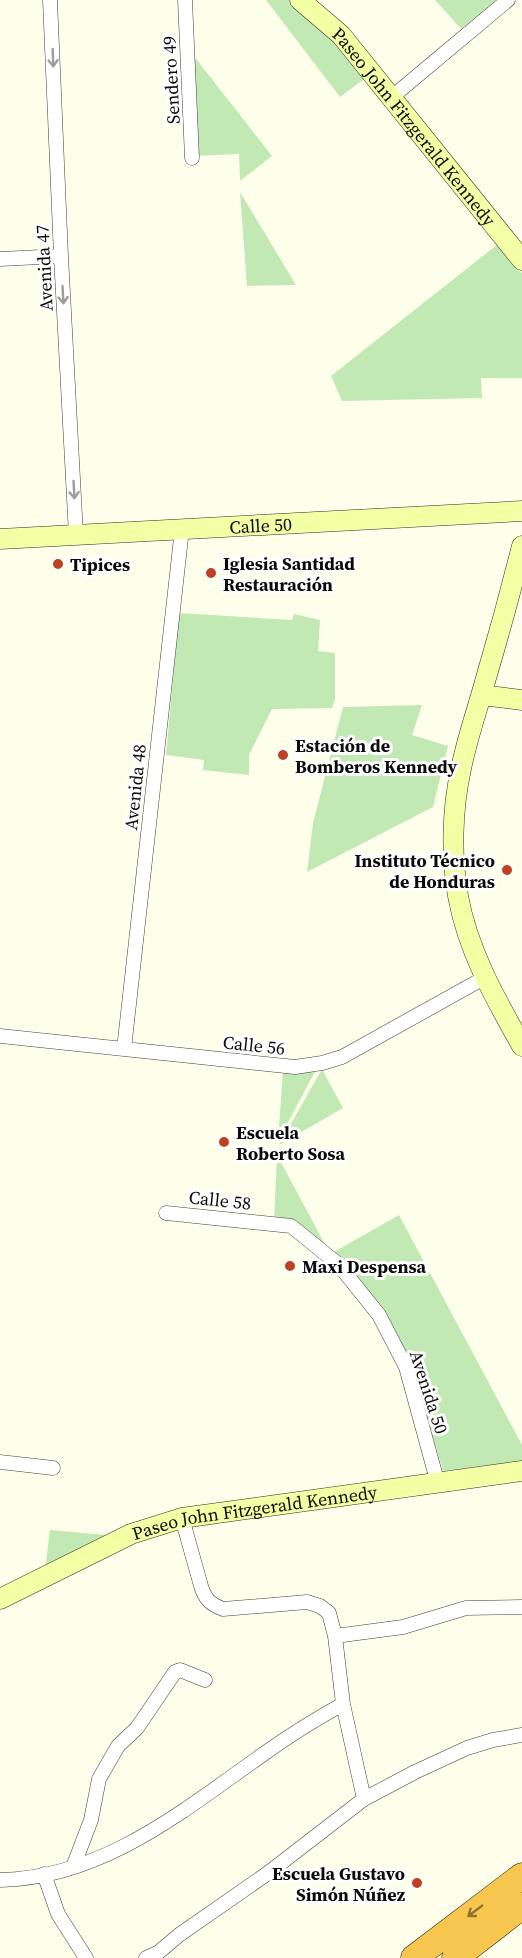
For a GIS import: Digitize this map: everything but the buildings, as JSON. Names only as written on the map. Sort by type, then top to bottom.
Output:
[{"type":"highway","points":[[414,1958],[522,1876]]},
{"type":"highway","points":[[455,1958],[522,1906]]},
{"type":"street","name":"Avenida 47","points":[[50,0],[76,535]]},
{"type":"street","name":"Sendero 49","points":[[185,0],[192,158]]},
{"type":"street","name":"Paseo John Fitzgerald Kennedy","points":[[300,0],[341,35],[522,260]]},
{"type":"street","points":[[392,97],[508,0]]},
{"type":"street","points":[[0,259],[61,256]]},
{"type":"street","name":"Calle 50","points":[[0,539],[522,511]]},
{"type":"street","name":"Avenida 48","points":[[124,1049],[182,529]]},
{"type":"street","points":[[522,546],[460,771],[455,823],[458,897],[469,939],[484,978],[522,1046]]},
{"type":"street","points":[[482,694],[522,700]]},
{"type":"street","name":"Calle 56","points":[[0,1036],[295,1067],[342,1057],[484,978]]},
{"type":"street","name":"Calle 58","points":[[166,1213],[271,1224]]},
{"type":"street","name":"Avenida 50","points":[[271,1224],[291,1226],[338,1264],[379,1315],[406,1366],[438,1484]]},
{"type":"street","points":[[0,1462],[53,1468]]},
{"type":"street","name":"Paseo John Fitzgerald Kennedy","points":[[0,1599],[131,1534],[182,1518],[522,1471]]},
{"type":"street","points":[[182,1518],[204,1596],[212,1605],[223,1609],[307,1602],[320,1606],[329,1613],[335,1636],[343,1704],[364,1799]]},
{"type":"street","points":[[335,1636],[403,1627],[466,1608],[522,1607]]},
{"type":"street","points":[[73,1867],[91,1820],[99,1779],[117,1746],[137,1728],[175,1672],[180,1670],[205,1680]]},
{"type":"street","points":[[0,1880],[44,1874],[111,1854],[162,1826],[267,1752],[343,1704]]},
{"type":"street","points":[[146,1958],[159,1952],[364,1799],[414,1772],[467,1748],[493,1740],[522,1735]]},
{"type":"street","points":[[44,1874],[58,1914],[86,1958]]},
{"type":"green space","points":[[266,0],[289,0],[302,9],[368,76],[340,97]]},
{"type":"green space","points":[[435,0],[496,0],[461,29]]},
{"type":"green space","points":[[190,51],[272,156],[240,181],[239,154],[195,156]]},
{"type":"green space","points":[[240,192],[296,285],[247,286]]},
{"type":"green space","points":[[498,244],[522,274],[522,378],[481,378],[482,398],[342,401],[331,376]]},
{"type":"green space","points":[[179,613],[292,620],[294,614],[320,620],[318,651],[335,653],[335,700],[332,708],[272,709],[249,755],[249,775],[203,770],[204,760],[166,755]]},
{"type":"green space","points":[[422,705],[412,735],[448,746],[433,807],[307,872],[313,823],[343,707]]},
{"type":"green space","points":[[317,1068],[278,1141],[283,1070]]},
{"type":"green space","points":[[322,1069],[343,1108],[279,1145]]},
{"type":"green space","points":[[277,1155],[327,1248],[274,1221]]},
{"type":"green space","points":[[399,1215],[522,1445],[522,1461],[443,1471],[413,1369],[386,1312],[334,1252]]},
{"type":"green space","points":[[50,1530],[118,1536],[45,1570]]},
{"type":"place","name":"Tipices","points":[[58,564]]},
{"type":"place","name":"Iglesia Santidad Restauración","points":[[211,573]]},
{"type":"place","name":"Estación de Bomberos Kennedy","points":[[283,755]]},
{"type":"place","name":"Instituto Técnico de Honduras","points":[[507,870]]},
{"type":"place","name":"Escuela Roberto Sosa","points":[[224,1142]]},
{"type":"place","name":"Maxi Despensa","points":[[290,1266]]},
{"type":"place","name":"Escuela Gustavo Simón Núñez","points":[[417,1883]]}]
